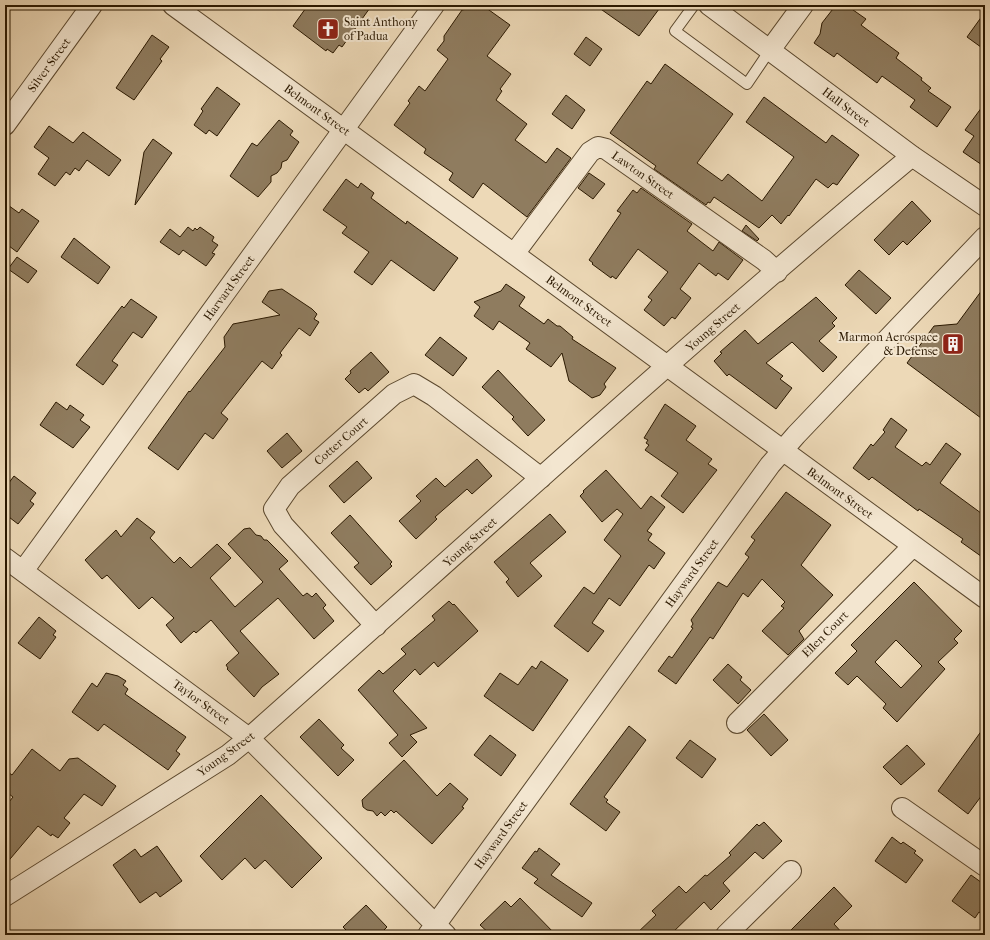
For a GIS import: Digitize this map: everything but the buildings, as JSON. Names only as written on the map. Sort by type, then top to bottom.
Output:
[{"type":"street","name":"Silver Street","points":[[5,125],[92,5]]},
{"type":"street","name":"Belmont Street","points":[[173,5],[985,598]]},
{"type":"street","name":"Harvard Street","points":[[23,571],[434,5]]},
{"type":"street","name":"Hall Street","points":[[709,5],[912,156],[985,206]]},
{"type":"street","points":[[770,50],[803,5]]},
{"type":"street","name":"Lawton Street","points":[[514,254],[590,152],[598,147],[606,149],[764,260],[777,272]]},
{"type":"street","name":"Young Street","points":[[5,896],[228,755],[249,738],[541,478],[777,272],[826,227],[912,156]]},
{"type":"street","name":"Hayward Street","points":[[437,932],[782,450],[985,237]]},
{"type":"street","name":"Cotter Court","points":[[376,626],[283,525],[274,509],[290,486],[394,394],[414,384],[434,396],[541,478]]},
{"type":"street","name":"Ellen Court","points":[[737,723],[913,546]]},
{"type":"street","name":"Taylor Street","points":[[5,558],[249,738],[437,932]]},
{"type":"street","points":[[902,808],[985,866]]},
{"type":"street","points":[[726,935],[791,871]]},
{"type":"lane","points":[[694,5],[675,31],[747,84],[770,50]]},
{"type":"place","name":"Saint Anthony of Padua","points":[[328,29]]},
{"type":"place","name":"Marmon Aerospace & Defense","points":[[953,344]]}]
